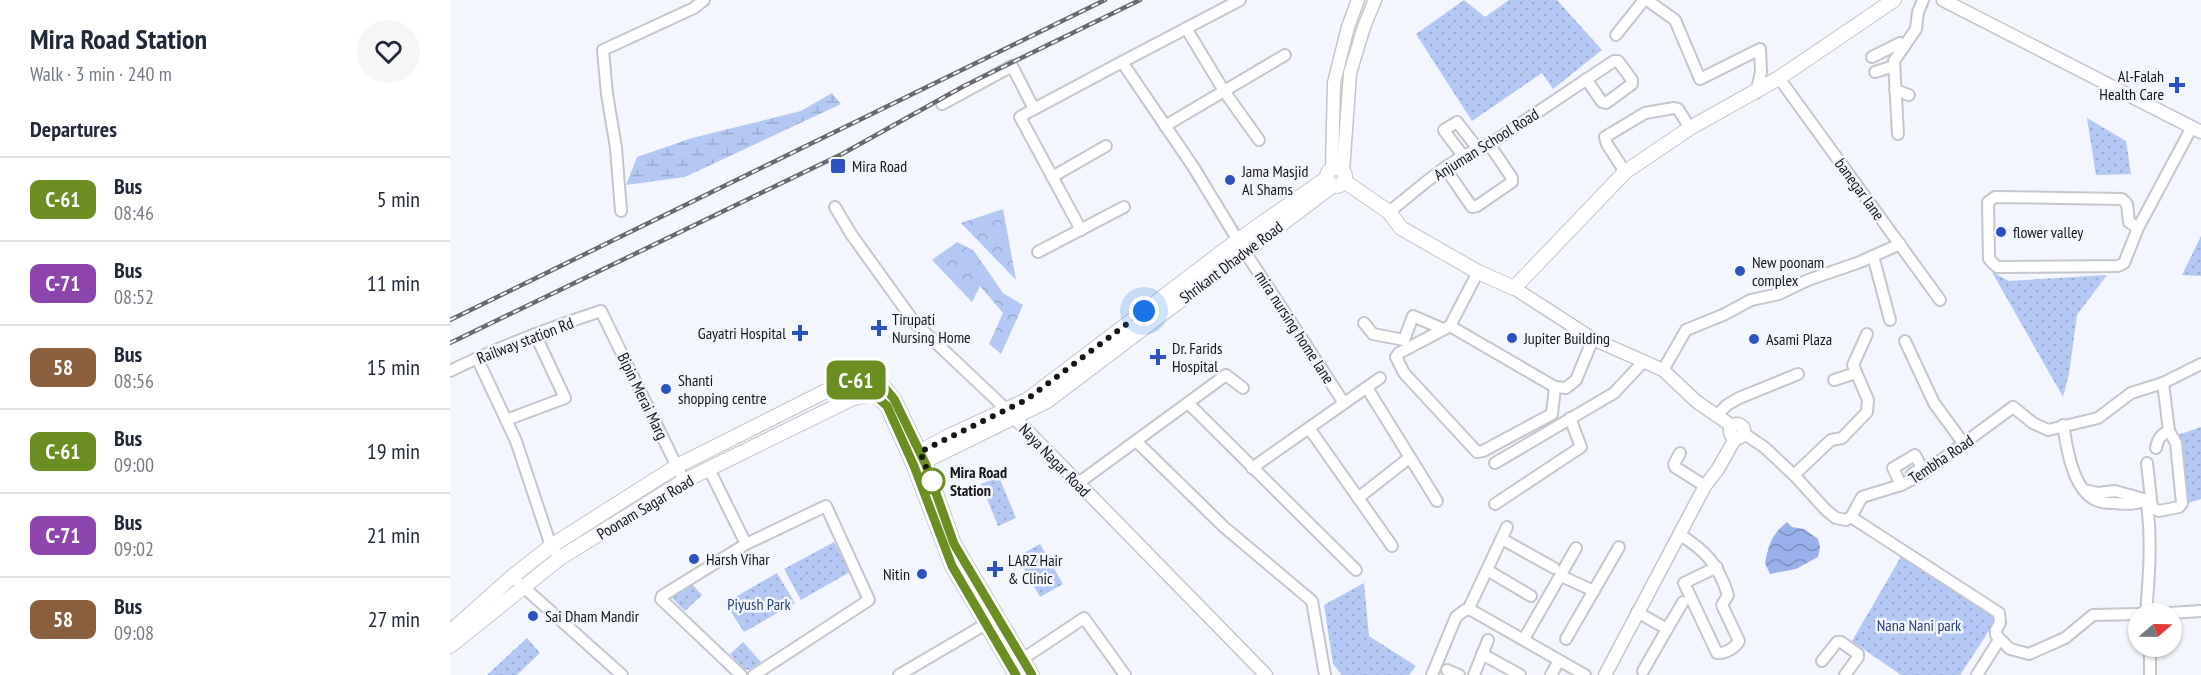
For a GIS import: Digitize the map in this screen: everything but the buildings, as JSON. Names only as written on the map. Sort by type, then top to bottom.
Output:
[{"type":"main road","points":[[1335,177],[1389,212],[1401,228],[1478,272],[1514,288],[1625,172],[1690,128],[1756,93],[1894,0]]},
{"type":"main road","name":"Shrikant Dhadwe Road","points":[[919,460],[1010,413],[1047,401],[1242,246],[1335,177]]},
{"type":"main road","name":"Poonam Sagar Road","points":[[450,646],[551,546],[677,466],[851,380],[863,380],[885,388],[894,399],[919,460]]},
{"type":"main road","name":"Poonam Sagar Road","points":[[450,632],[518,581],[560,558],[684,481],[851,399],[865,396],[878,398],[887,406],[919,460]]},
{"type":"main road","points":[[919,460],[952,566],[1032,675]]},
{"type":"main road","points":[[991,622],[1016,675]]},
{"type":"street","points":[[621,211],[616,148],[607,94],[603,50],[694,8],[704,0]]},
{"type":"street","points":[[1081,230],[1020,117],[1240,0]]},
{"type":"street","points":[[1616,35],[1646,0],[1675,20],[1700,79],[1760,49],[1761,72],[1756,93]]},
{"type":"street","points":[[1898,134],[1894,66],[1903,43],[1916,29],[1918,12],[1923,0]]},
{"type":"street","points":[[1943,0],[2196,129],[2138,228],[2125,260],[2118,266],[1997,267],[1989,259],[1988,202],[1995,197],[2122,199],[2127,204],[2129,222],[2138,228]]},
{"type":"street","points":[[1377,1],[1364,27],[1350,73],[1335,177],[1334,83],[1348,27],[1357,2],[1377,1]]},
{"type":"street","points":[[1186,28],[1224,91],[1259,140]]},
{"type":"street","points":[[1872,57],[1903,43]]},
{"type":"street","points":[[1165,126],[1285,55]]},
{"type":"street","name":"mira nursing home lane","points":[[1122,62],[1344,403]]},
{"type":"street","points":[[942,104],[1012,66],[1034,109]]},
{"type":"street","points":[[1875,72],[1894,66]]},
{"type":"street","name":"banegar lane","points":[[1779,78],[1940,300]]},
{"type":"street","name":"Anjuman School Road","points":[[1389,212],[1445,168],[1490,144],[1586,80]]},
{"type":"street","points":[[1895,90],[1909,95]]},
{"type":"street","points":[[1625,172],[1605,137],[1645,113],[1674,108],[1678,109],[1690,128]]},
{"type":"street","points":[[1464,157],[1444,130],[1455,122],[1478,149]]},
{"type":"street","points":[[1445,168],[1472,207],[1478,206],[1512,182],[1512,178],[1490,144]]},
{"type":"street","points":[[1052,177],[1106,146]]},
{"type":"street","name":"Naya Nagar Road","points":[[835,207],[851,234],[915,322],[1010,413],[1266,675]]},
{"type":"street","points":[[1038,252],[1124,207]]},
{"type":"street","points":[[1663,370],[1686,330],[1723,315],[1751,300],[1779,294],[1808,280],[1900,244]]},
{"type":"street","points":[[1872,256],[1890,320]]},
{"type":"street","points":[[1478,272],[1447,327],[1399,353],[1396,357],[1404,373],[1478,452],[1552,414],[1556,387]]},
{"type":"street","points":[[1514,288],[1593,339],[1663,370],[1697,402],[1737,432],[1764,447],[1836,518],[1846,520],[1851,518],[1999,613],[2001,623],[1996,630],[1999,640],[2010,649],[2029,654],[2065,638],[2093,615],[2128,614]]},
{"type":"street","name":"Railway station Rd","points":[[450,371],[535,334],[601,311]]},
{"type":"street","name":"Bipin Merai Marg","points":[[601,311],[684,481]]},
{"type":"street","points":[[1364,323],[1373,334],[1404,340],[1413,316],[1447,327],[1556,387],[1566,388],[1576,380],[1593,339]]},
{"type":"street","points":[[506,420],[565,398],[535,334]]},
{"type":"street","points":[[1794,475],[1831,440],[1842,438],[1867,412],[1868,400],[1853,365],[1867,334]]},
{"type":"street","points":[[1905,341],[1934,403],[1964,444]]},
{"type":"street","points":[[477,358],[516,441],[551,546],[560,558]]},
{"type":"street","points":[[1495,463],[1614,393],[1644,361]]},
{"type":"street","points":[[2147,603],[2151,555],[2151,530],[2147,500],[2115,491],[2098,493],[2084,490],[2079,486],[2069,455],[2063,425],[2098,417],[2131,393],[2163,383],[2201,364]]},
{"type":"street","points":[[1834,380],[1856,373]]},
{"type":"street","points":[[1717,415],[1739,398],[1798,374]]},
{"type":"street","points":[[1077,484],[1226,375],[1243,388]]},
{"type":"street","points":[[1252,468],[1380,378]]},
{"type":"street","points":[[2147,463],[2152,508],[2159,511],[2180,507],[2182,503],[2176,443],[2169,431],[2163,383]]},
{"type":"street","points":[[1367,388],[1437,501]]},
{"type":"street","points":[[1188,403],[1356,570]]},
{"type":"street","name":"Tembha Road","points":[[1851,518],[1862,497],[1921,475],[2013,407],[2032,423],[2048,430],[2063,425]]},
{"type":"street","points":[[1495,504],[1581,447],[1570,418]]},
{"type":"street","points":[[1309,428],[1392,546]]},
{"type":"street","points":[[2156,448],[2158,439],[2169,431]]},
{"type":"street","points":[[1605,675],[1705,486],[1718,469],[1737,432]]},
{"type":"street","points":[[1136,441],[1224,527],[1312,601],[1326,675]]},
{"type":"street","points":[[1680,453],[1675,467],[1705,486]]},
{"type":"street","points":[[1358,498],[1409,458]]},
{"type":"street","points":[[709,469],[746,544]]},
{"type":"street","points":[[741,675],[661,599],[662,596],[746,544],[826,506],[850,565],[868,600],[754,675]]},
{"type":"street","points":[[1468,610],[1507,527]]},
{"type":"street","points":[[1679,534],[1706,554],[1717,567],[1728,595],[1722,605],[1739,641],[1736,646],[1720,653],[1717,653],[1682,578],[1717,567]]},
{"type":"street","points":[[1502,539],[1594,591]]},
{"type":"street","points":[[1524,639],[1557,572],[1576,548]]},
{"type":"street","points":[[1566,639],[1619,548]]},
{"type":"street","points":[[1487,570],[1531,596]]},
{"type":"street","points":[[518,581],[622,675]]},
{"type":"street","points":[[1643,670],[1683,602]]},
{"type":"street","points":[[1432,675],[1456,617],[1460,612],[1468,610],[1524,639],[1585,675]]},
{"type":"street","points":[[2182,612],[2201,611]]},
{"type":"street","points":[[1637,612],[1667,629]]},
{"type":"street","points":[[1021,660],[1084,618],[1125,675]]},
{"type":"street","points":[[899,675],[991,622]]},
{"type":"street","points":[[1474,675],[1488,640]]},
{"type":"street","points":[[1977,675],[1999,640]]},
{"type":"street","points":[[1822,661],[1838,642],[1841,642],[1858,654],[1845,675]]},
{"type":"street","points":[[1482,654],[1520,675]]},
{"type":"street","points":[[2150,675],[2152,657]]},
{"type":"street","points":[[1447,670],[1459,675]]},
{"type":"green space","points":[[1464,0],[1485,17],[1509,0],[1557,0],[1602,50],[1553,89],[1542,73],[1472,121],[1416,34]]},
{"type":"green space","points":[[832,93],[841,104],[685,177],[626,185],[637,157],[692,138],[801,111]]},
{"type":"green space","points":[[2087,118],[2126,141],[2131,174],[2096,175]]},
{"type":"green space","points":[[1003,209],[1016,280],[961,223]]},
{"type":"green space","points":[[2201,236],[2201,276],[2182,275]]},
{"type":"green space","points":[[957,242],[974,251],[1003,293],[1023,305],[1001,354],[989,344],[1003,313],[980,286],[972,302],[932,260]]},
{"type":"green space","points":[[1992,272],[2009,281],[2107,275],[2077,315],[2069,374],[2063,397]]},
{"type":"green space","points":[[2201,427],[2201,499],[2188,503],[2178,435]]},
{"type":"green space","points":[[999,477],[1016,518],[998,526],[981,484]]},
{"type":"green space","points":[[834,542],[850,572],[801,600],[784,569]]},
{"type":"green space","points":[[1040,544],[1063,584],[1040,597],[1017,557]]},
{"type":"green space","name":"Nana Nani park","points":[[1902,555],[1998,617],[1960,675],[1901,675],[1852,641]]},
{"type":"green space","name":"Piyush Park","points":[[777,573],[795,603],[744,632],[725,603]]},
{"type":"green space","points":[[690,582],[702,595],[685,611],[672,595]]},
{"type":"green space","points":[[1364,583],[1369,636],[1416,666],[1409,675],[1342,675],[1333,664],[1324,605]]},
{"type":"green space","points":[[527,638],[540,653],[517,675],[487,675]]},
{"type":"green space","points":[[743,642],[761,662],[749,670],[744,669],[730,654]]},
{"type":"water","points":[[1787,522],[1792,527],[1804,529],[1818,539],[1820,547],[1818,557],[1796,569],[1770,574],[1765,563],[1770,545],[1775,535]]},
{"type":"railway","points":[[450,320],[1105,0]]},
{"type":"railway","points":[[450,343],[842,154],[964,86],[1140,0]]},
{"type":"bus line","name":"C-61","points":[[1016,675],[952,566],[914,466],[887,406],[878,398],[858,397],[851,380],[863,380],[885,388],[894,399],[926,465],[954,544],[1032,675]]},
{"type":"place","name":"Al-Falah Health Care","points":[[2177,85]]},
{"type":"place","name":"Mira Road","points":[[838,166]]},
{"type":"place","name":"Jama Masjid Al Shams","points":[[1230,180]]},
{"type":"place","name":"flower valley","points":[[2001,232]]},
{"type":"place","name":"New poonam complex","points":[[1740,271]]},
{"type":"place","name":"Tirupati Nursing Home","points":[[879,328]]},
{"type":"place","name":"Gayatri Hospital","points":[[800,333]]},
{"type":"place","name":"Jupiter Building","points":[[1512,338]]},
{"type":"place","name":"Asami Plaza","points":[[1754,339]]},
{"type":"place","name":"Dr. Farids Hospital","points":[[1158,357]]},
{"type":"place","name":"Shanti shopping centre","points":[[666,389]]},
{"type":"place","name":"Mira Road Station","points":[[932,481]]},
{"type":"place","name":"Harsh Vihar","points":[[694,559]]},
{"type":"place","name":"LARZ Hair & Clinic","points":[[995,569]]},
{"type":"place","name":"Nitin","points":[[922,574]]},
{"type":"place","name":"Sai Dham Mandir","points":[[533,616]]},
{"type":"route","points":[[932,481],[933,484],[920,452],[1026,400],[1144,311]]}]
